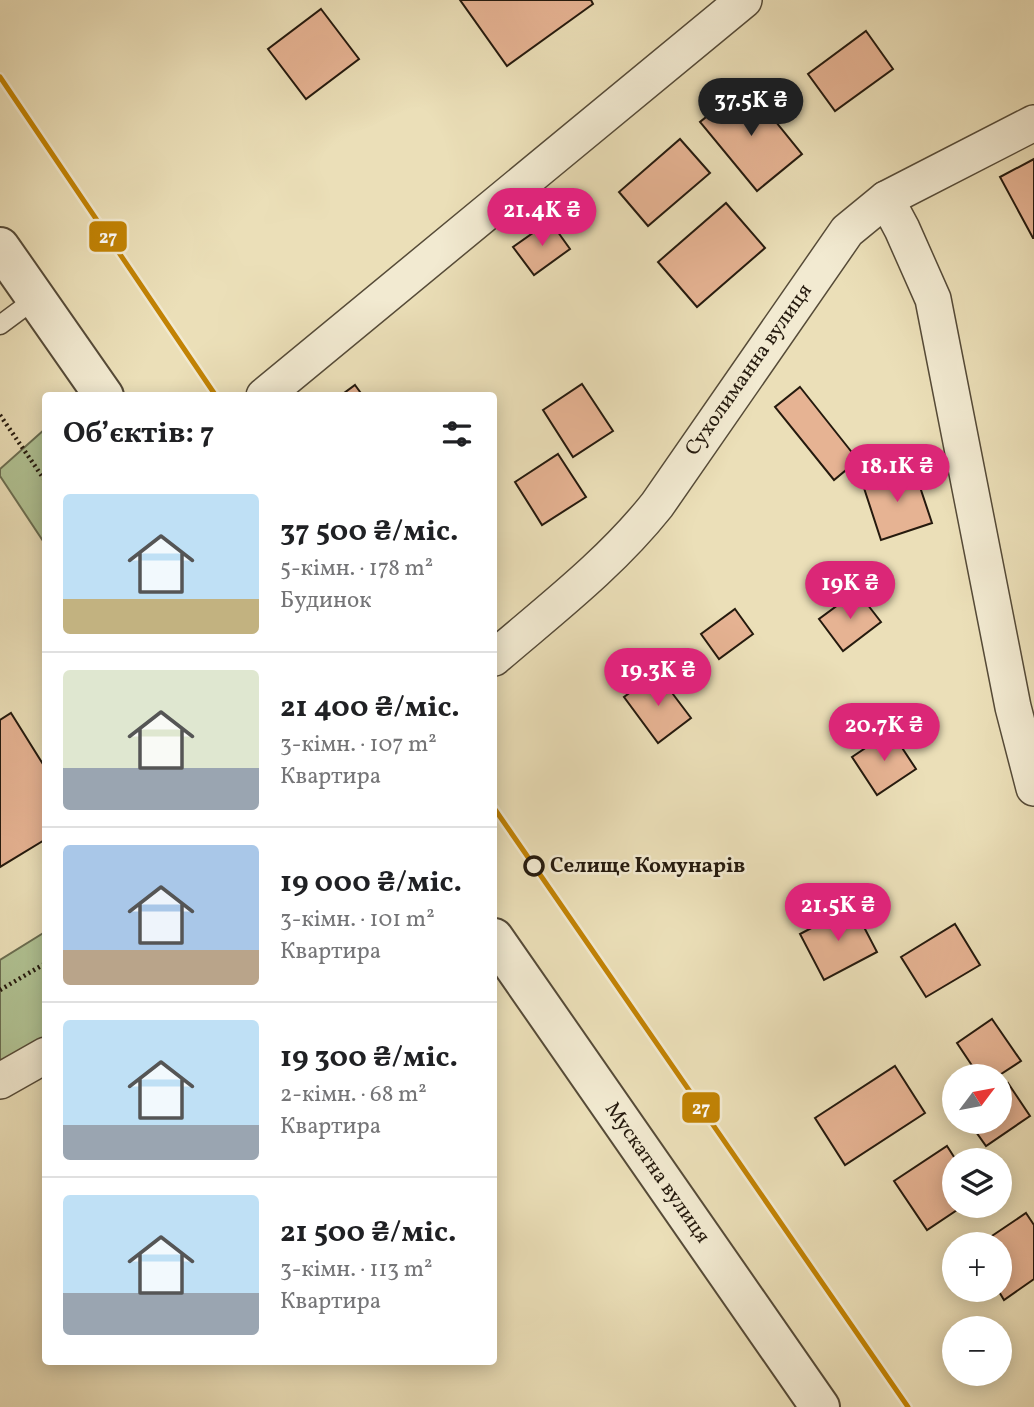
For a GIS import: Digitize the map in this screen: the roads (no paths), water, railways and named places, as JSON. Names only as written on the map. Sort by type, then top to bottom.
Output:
[{"type":"street","points":[[269,392],[744,0]]},
{"type":"street","name":"Сухолиманна вулиця","points":[[497,655],[601,567],[633,535],[657,505],[847,231],[886,199],[1034,123]]},
{"type":"street","points":[[886,199],[933,299],[1013,707],[1034,788]]},
{"type":"street","points":[[0,247],[101,392]]},
{"type":"street","name":"Мускатна вулиця","points":[[497,942],[820,1407]]},
{"type":"street","points":[[0,1082],[42,1057]]},
{"type":"lane","points":[[0,325],[35,299]]},
{"type":"place","name":"Селище Комунарів","points":[[534,866]]}]
